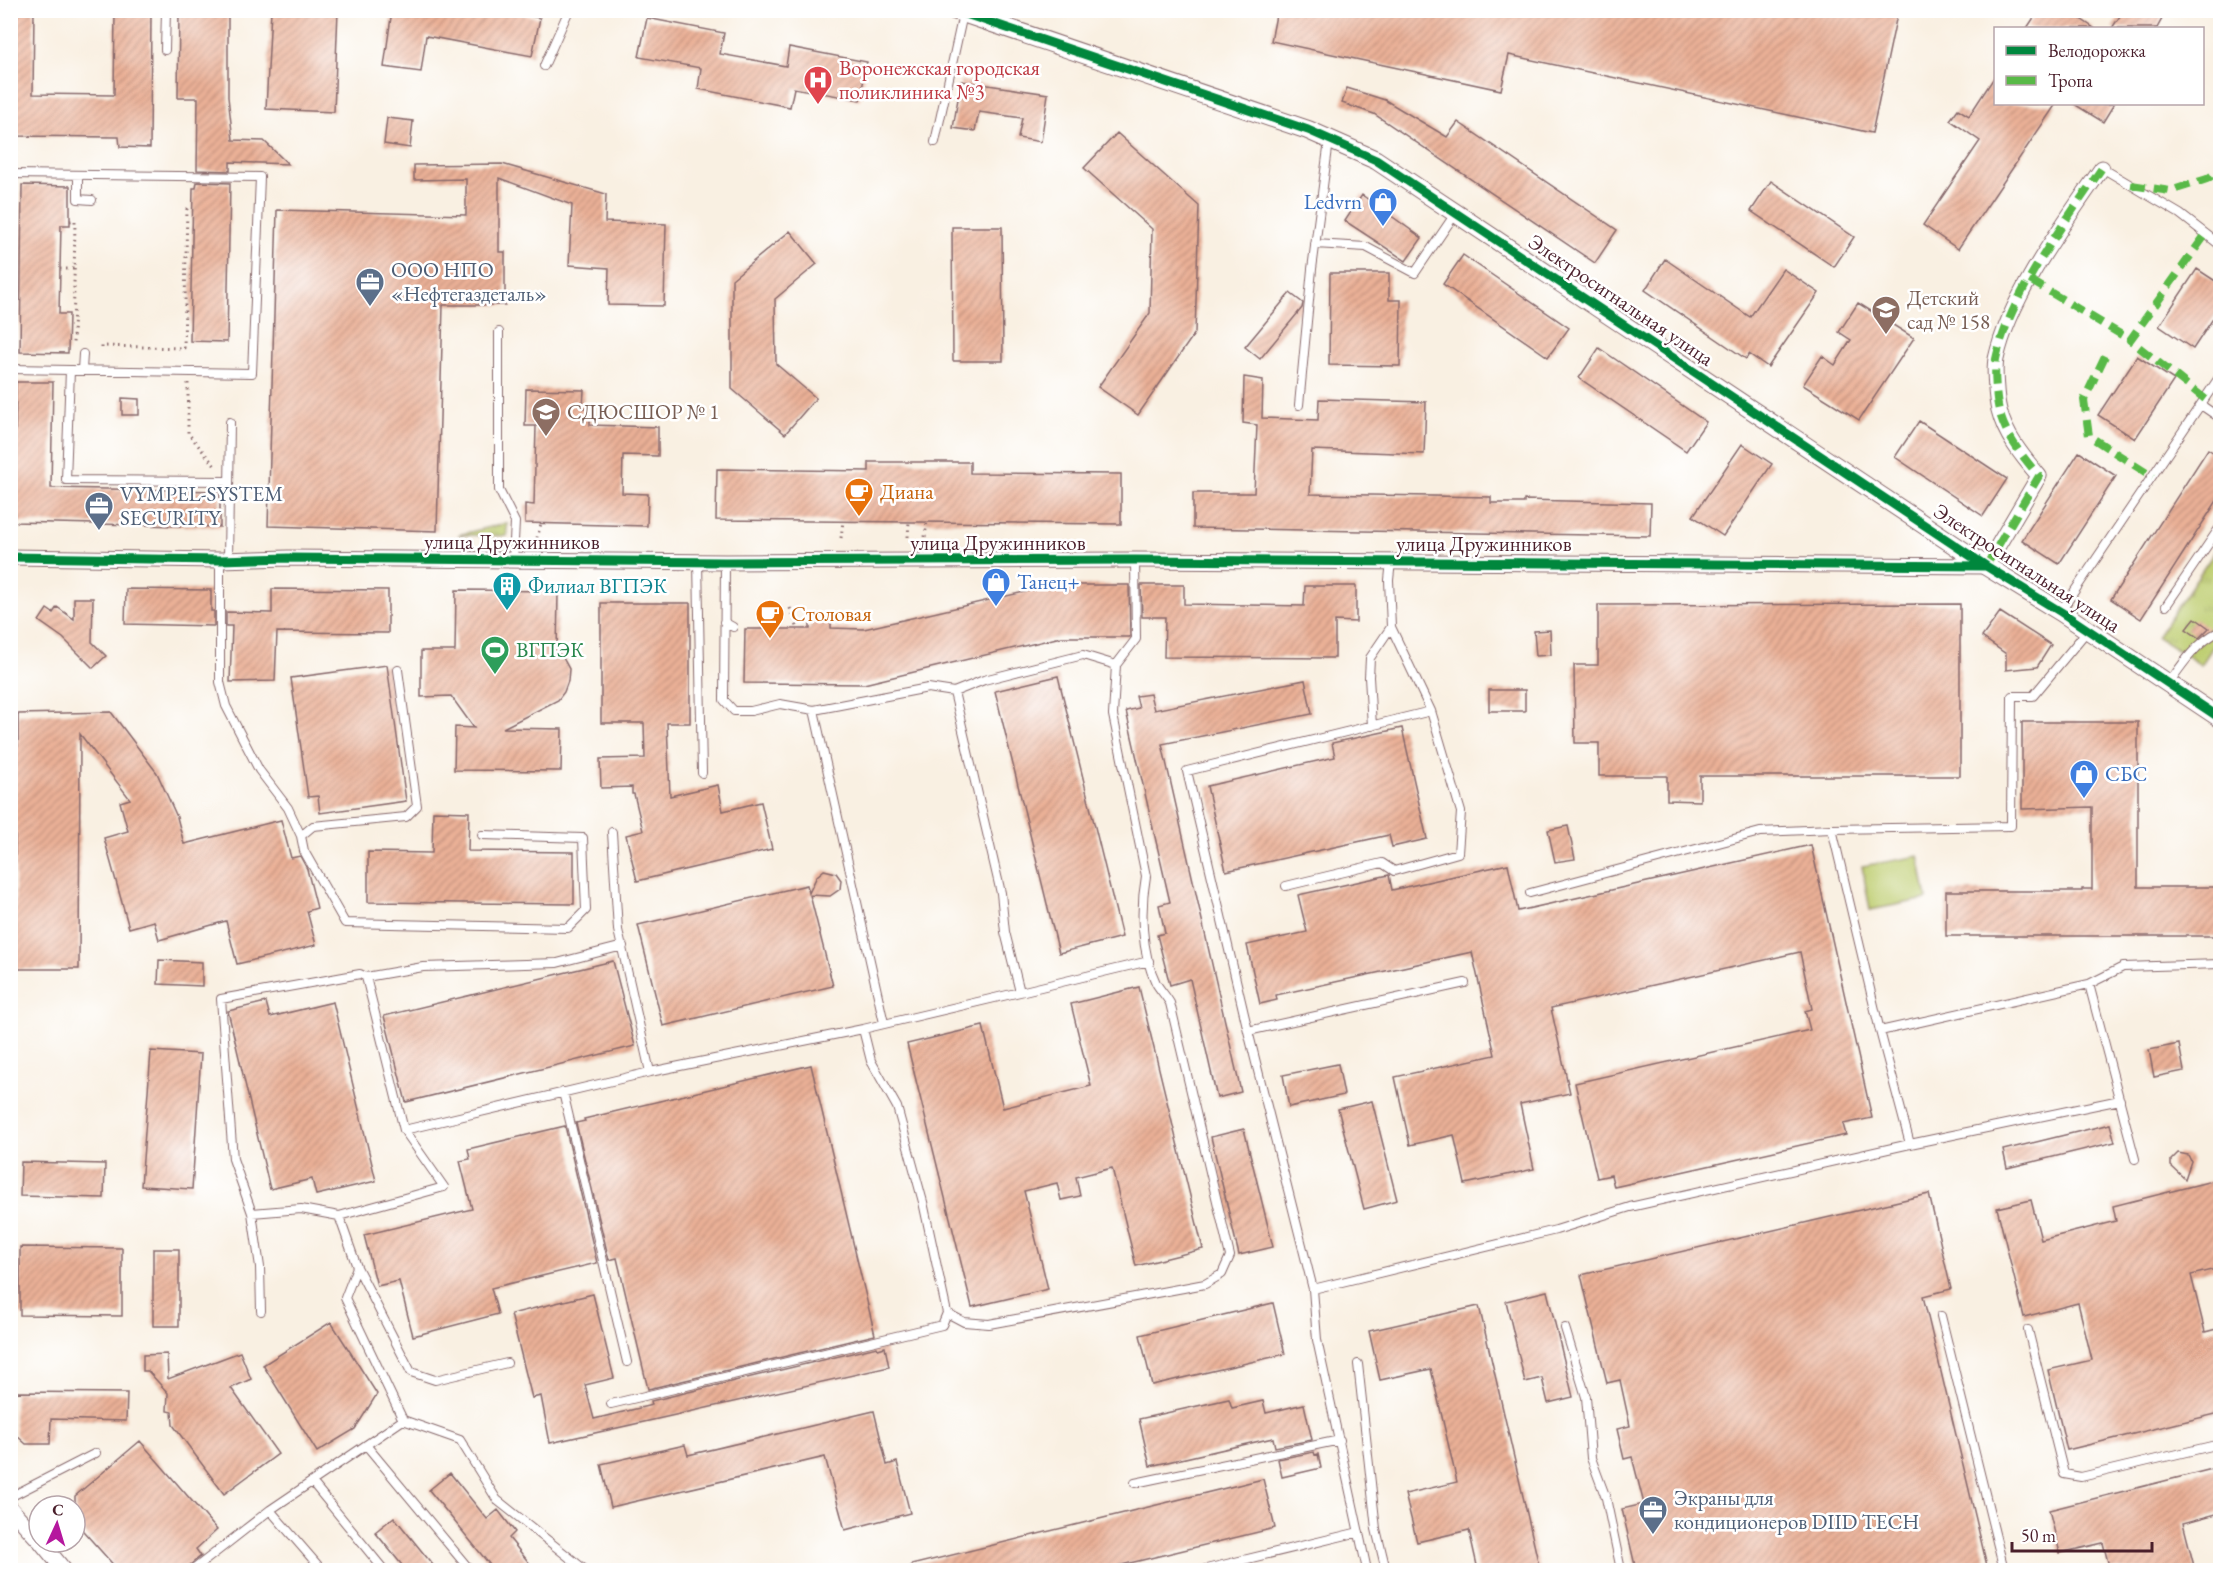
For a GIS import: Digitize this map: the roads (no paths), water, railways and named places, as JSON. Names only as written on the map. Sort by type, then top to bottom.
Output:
[{"type":"street","name":"Электросигнальная улица","points":[[959,12],[1308,130],[1376,160],[1986,566],[2061,612],[2220,718]]},
{"type":"street","points":[[1986,566],[2039,476],[2016,449],[1998,409],[1995,361],[2014,307],[2055,238],[2102,168]]},
{"type":"street","name":"улица Дружинников","points":[[10,557],[725,562],[1391,561],[1986,566]]},
{"type":"street","points":[[10,1508],[27,1527]]},
{"type":"street","points":[[51,1554],[64,1570]]},
{"type":"lane","points":[[165,50],[166,10]]},
{"type":"lane","points":[[544,66],[569,10]]},
{"type":"lane","points":[[935,142],[959,12]]},
{"type":"lane","points":[[1299,405],[1315,244],[1329,139]]},
{"type":"lane","points":[[2102,168],[2180,214],[2220,245]]},
{"type":"lane","points":[[10,174],[260,177],[252,373],[10,369]]},
{"type":"lane","points":[[78,175],[78,199],[92,200]]},
{"type":"lane","points":[[1315,244],[1366,247],[1415,273],[1456,213]]},
{"type":"lane","points":[[499,332],[500,490],[515,522],[513,560]]},
{"type":"lane","points":[[82,370],[83,350]]},
{"type":"lane","points":[[70,370],[66,480],[228,481]]},
{"type":"lane","points":[[2061,612],[2220,376]]},
{"type":"lane","points":[[2201,405],[2220,418]]},
{"type":"lane","points":[[230,422],[220,682],[226,706],[259,770],[288,808],[301,836],[304,851],[345,923],[568,928],[586,910],[583,838],[482,835]]},
{"type":"lane","points":[[2166,606],[2220,527]]},
{"type":"lane","points":[[947,1313],[964,1322],[989,1324],[1205,1284],[1222,1274],[1230,1256],[1170,1003],[1157,984],[1149,961],[1142,901],[1146,876],[1113,715],[1116,665],[1136,639],[1135,560]]},
{"type":"lane","points":[[698,561],[702,773]]},
{"type":"lane","points":[[1286,886],[1382,863],[1394,871],[1458,853],[1461,812],[1431,711],[1391,627],[1389,580],[1391,561]]},
{"type":"lane","points":[[725,562],[724,700],[735,711],[751,711],[780,704],[814,710],[928,688],[954,692],[984,680],[1083,654],[1116,665]]},
{"type":"lane","points":[[724,622],[733,627]]},
{"type":"lane","points":[[1372,726],[1370,657],[1391,627]]},
{"type":"lane","points":[[1530,893],[1760,832],[2011,826],[2012,696],[2033,696],[2088,630]]},
{"type":"lane","points":[[2169,683],[2187,656],[2220,631]]},
{"type":"lane","points":[[301,836],[313,826],[406,817],[417,806],[398,670]]},
{"type":"lane","points":[[954,692],[1020,992]]},
{"type":"lane","points":[[814,710],[884,1023]]},
{"type":"lane","points":[[1366,1570],[1317,1340],[1313,1289],[1248,1031],[1187,771],[1431,711]]},
{"type":"lane","points":[[1832,829],[1880,1031],[1910,1144]]},
{"type":"lane","points":[[612,832],[618,930],[650,1072]]},
{"type":"lane","points":[[261,1311],[260,1267],[252,1213],[233,1159],[221,999],[360,974],[366,977],[423,968],[556,963],[623,946]]},
{"type":"lane","points":[[404,1130],[650,1072],[863,1029],[1149,961]]},
{"type":"lane","points":[[1880,1031],[2089,984],[2123,967],[2220,964]]},
{"type":"lane","points":[[252,1213],[301,1209],[339,1216],[444,1187],[404,1130],[366,977]]},
{"type":"lane","points":[[1248,1031],[1465,983]]},
{"type":"lane","points":[[2089,984],[2135,1159]]},
{"type":"lane","points":[[611,1404],[942,1325],[947,1313],[923,1202],[897,1107],[871,1061],[863,1029]]},
{"type":"lane","points":[[563,1092],[627,1362]]},
{"type":"lane","points":[[1313,1289],[1556,1230],[1630,1207],[1910,1144],[2120,1100]]},
{"type":"lane","points":[[339,1216],[357,1267],[411,1372],[435,1380],[507,1363]]},
{"type":"lane","points":[[357,1267],[345,1299],[403,1420],[460,1440],[497,1500],[585,1570]]},
{"type":"lane","points":[[1941,1316],[2004,1570]]},
{"type":"lane","points":[[1565,1328],[1586,1397],[1592,1458],[1606,1498],[1621,1570]]},
{"type":"lane","points":[[2028,1330],[2064,1474],[2081,1478],[2220,1444]]},
{"type":"lane","points":[[1358,1364],[1376,1529],[1386,1570]]},
{"type":"lane","points":[[193,1570],[270,1510],[403,1420]]},
{"type":"lane","points":[[1135,1483],[1340,1440]]},
{"type":"lane","points":[[366,1445],[470,1570]]},
{"type":"lane","points":[[10,1497],[96,1452]]},
{"type":"lane","points":[[312,1482],[384,1570]]},
{"type":"lane","points":[[270,1510],[322,1570]]},
{"type":"lane","points":[[1202,1570],[1359,1532]]},
{"type":"place","name":"Воронежская городская поликлиника №3","points":[[818,106]]},
{"type":"place","name":"Ledvrn","points":[[1383,228]]},
{"type":"place","name":"ООО НПО «Нефтегаздеталь»","points":[[370,308]]},
{"type":"place","name":"Детский сад № 158","points":[[1886,336]]},
{"type":"place","name":"СДЮСШОР № 1","points":[[546,438]]},
{"type":"place","name":"Диана","points":[[859,518]]},
{"type":"place","name":"VYMPEL-SYSTEM SECURITY","points":[[99,532]]},
{"type":"place","name":"Танец+","points":[[996,608]]},
{"type":"place","name":"Филиал ВГПЭК","points":[[507,612]]},
{"type":"place","name":"Столовая","points":[[770,640]]},
{"type":"place","name":"ВГПЭК","points":[[495,676]]},
{"type":"place","name":"СБС","points":[[2084,800]]},
{"type":"place","name":"Экраны для кондиционеров DIID TECH","points":[[1653,1536]]}]
